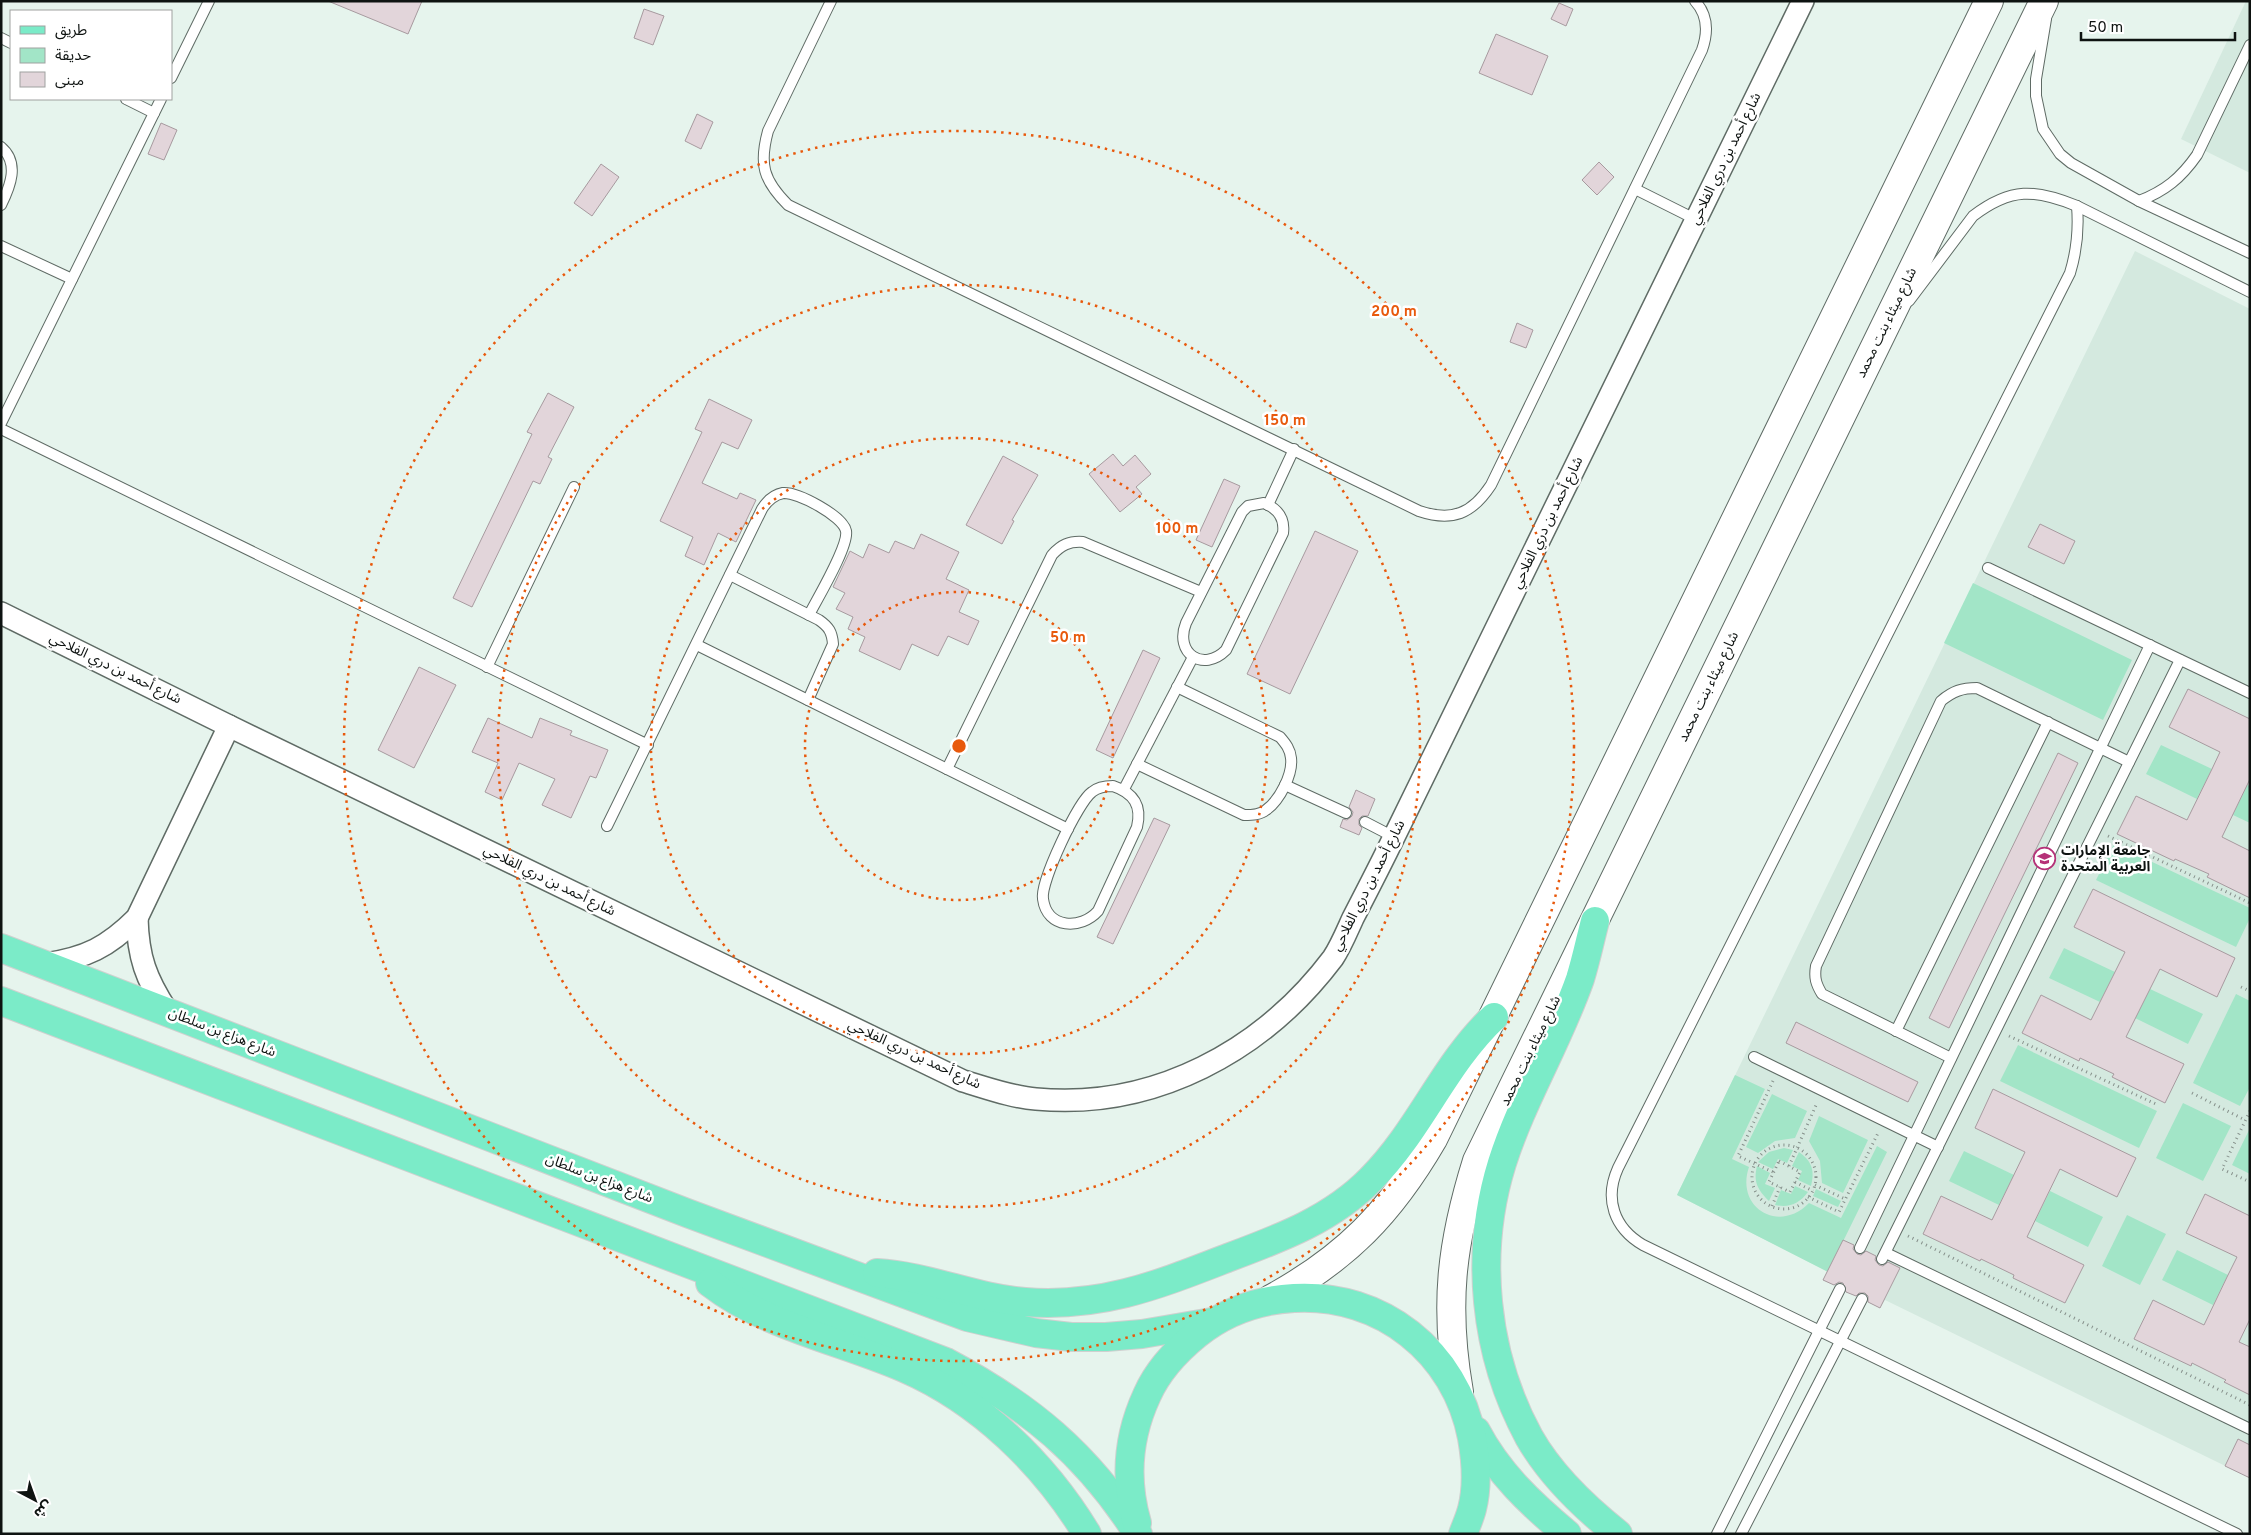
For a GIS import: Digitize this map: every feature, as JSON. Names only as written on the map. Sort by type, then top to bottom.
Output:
[{"type":"main road","points":[[1271,1300],[1299,1284],[1352,1244],[1396,1196],[1433,1139],[1989,1]]},
{"type":"main road","name":"شارع ميثاء بنت محمد","points":[[1463,1404],[1452,1350],[1450,1291],[1456,1241],[1477,1161],[2044,1]]},
{"type":"main road","points":[[1595,921],[1580,979],[1503,1162],[1492,1200],[1487,1234],[1486,1298],[1504,1379],[1530,1438],[1570,1492],[1618,1534]]},
{"type":"main road","name":"شارع هزاع بن سلطان","points":[[1,948],[686,1213],[967,1317],[1036,1333],[1106,1337],[1142,1334],[1212,1322]]},
{"type":"main road","points":[[1,1001],[946,1362],[1012,1400],[1071,1449],[1097,1477],[1121,1507],[1139,1534]]},
{"type":"main road","points":[[843,1271],[894,1274],[919,1278],[984,1296],[1025,1302],[1067,1303],[1109,1298],[1150,1288],[1277,1239],[1316,1221],[1345,1202],[1371,1180],[1393,1154],[1459,1056],[1480,1030],[1494,1017]]},
{"type":"main road","points":[[676,1259],[713,1286],[757,1314],[905,1368],[964,1403],[998,1428],[1041,1470],[1064,1498],[1087,1534]]},
{"type":"main road","points":[[1139,1534],[1130,1500],[1128,1458],[1136,1418],[1154,1380],[1180,1348],[1212,1322],[1250,1304],[1271,1300],[1316,1297],[1360,1306],[1400,1326],[1434,1355],[1463,1404],[1486,1451],[1510,1482],[1538,1510],[1567,1534]]},
{"type":"main road","points":[[1462,1534],[1472,1508],[1476,1461],[1463,1404]]},
{"type":"street","name":"شارع أحمد بن دري الفلاحي","points":[[1,612],[229,726],[963,1080],[998,1092],[1034,1099],[1071,1101],[1090,1100],[1144,1090],[1180,1078],[1224,1057],[1266,1028],[1302,994],[1334,956],[1803,1]]},
{"type":"street","points":[[44,964],[71,960],[96,951],[118,937],[137,918],[229,726]]},
{"type":"street","points":[[137,918],[138,943],[143,968],[153,990],[167,1011]]},
{"type":"lane","points":[[172,76],[209,1]]},
{"type":"lane","points":[[831,1],[768,131],[763,151],[764,172],[774,190],[788,205],[1419,511],[1435,516],[1452,516],[1468,510],[1482,499],[1491,485],[1636,189],[1706,38],[1704,14],[1695,1]]},
{"type":"lane","points":[[2049,1],[2036,79],[2038,112],[2043,128],[2060,154],[2071,163],[2139,201],[2250,253]]},
{"type":"lane","points":[[2139,201],[2171,186],[2186,172],[2250,45]]},
{"type":"lane","points":[[128,100],[154,113]]},
{"type":"lane","points":[[1,423],[160,100]]},
{"type":"lane","points":[[1,148],[12,164],[12,179],[1,205]]},
{"type":"lane","points":[[1636,189],[1697,220]]},
{"type":"lane","points":[[1884,330],[1926,281],[1964,226],[1984,208],[2008,196],[2035,192],[2051,195],[2078,206],[2250,292]]},
{"type":"lane","points":[[2078,206],[2077,251],[2070,272],[1612,1180],[1610,1193],[1615,1218],[1622,1229],[1632,1238],[1819,1332],[2237,1534]]},
{"type":"lane","points":[[1,246],[72,279]]},
{"type":"lane","points":[[1,429],[648,746]]},
{"type":"lane","points":[[1268,505],[1294,449]]},
{"type":"lane","points":[[487,667],[574,486]]},
{"type":"lane","points":[[608,826],[767,502],[781,494],[797,495],[838,517],[844,524],[846,532],[843,548],[809,615]]},
{"type":"lane","points":[[1256,504],[1268,505],[1278,511],[1282,518],[1283,533],[1226,650],[1220,657],[1211,660],[1193,657],[1186,650],[1182,641],[1182,632],[1201,592],[1242,512],[1256,504]]},
{"type":"lane","points":[[947,769],[1052,555],[1058,548],[1074,541],[1083,542],[1201,592]]},
{"type":"lane","points":[[1988,568],[2250,693]]},
{"type":"lane","points":[[730,575],[828,626],[832,634],[833,644],[808,700]]},
{"type":"lane","points":[[697,645],[1068,829]]},
{"type":"lane","points":[[1860,1248],[2150,645]]},
{"type":"lane","points":[[1124,789],[1193,657]]},
{"type":"lane","points":[[2180,660],[1884,1256],[2250,1429]]},
{"type":"lane","points":[[1137,764],[1244,815],[1266,810],[1274,802],[1285,785],[1292,758],[1288,747],[1280,737],[1177,687]]},
{"type":"lane","points":[[1951,1058],[1822,994],[1816,986],[1814,976],[1816,966],[1938,707],[1951,693],[1964,688],[1977,688],[2129,762]]},
{"type":"lane","points":[[1896,1031],[2048,722]]},
{"type":"lane","points":[[1285,785],[1346,813]]},
{"type":"lane","points":[[1114,786],[1124,789],[1132,796],[1138,806],[1140,816],[1138,827],[1098,911],[1086,921],[1071,925],[1061,922],[1052,916],[1042,898],[1043,887],[1068,829],[1085,798],[1093,791],[1103,787],[1114,786]]},
{"type":"lane","points":[[1365,822],[1394,837]]},
{"type":"lane","points":[[1754,1057],[1938,1147]]},
{"type":"lane","points":[[1717,1534],[1840,1288]]},
{"type":"lane","points":[[1740,1534],[1862,1299]]},
{"type":"path","points":[[2096,830],[2250,903]]},
{"type":"path","points":[[2241,987],[2250,991]]},
{"type":"path","points":[[1996,1030],[2158,1105]]},
{"type":"path","points":[[1773,1172],[1738,1156],[1778,1070]]},
{"type":"path","points":[[1789,1166],[1822,1091]]},
{"type":"path","points":[[2192,1093],[2245,1120]]},
{"type":"path","points":[[2250,1111],[2222,1169],[2250,1182]]},
{"type":"path","points":[[1808,1197],[1839,1212],[1884,1121]]},
{"type":"path","points":[[1788,1145],[1797,1147],[1813,1163],[1816,1173],[1815,1185],[1808,1197],[1792,1208],[1772,1206],[1763,1201],[1755,1189],[1752,1174],[1755,1164],[1768,1149],[1788,1145]]},
{"type":"path","points":[[1778,1161],[1800,1172],[1790,1192],[1769,1182],[1773,1172],[1778,1161]]},
{"type":"path","points":[[1795,1182],[1812,1191]]},
{"type":"path","points":[[1815,1185],[1845,1199]]},
{"type":"path","points":[[1772,1206],[1780,1187]]},
{"type":"path","points":[[1897,1230],[2250,1405]]},
{"type":"shaded area","points":[[2246,1],[2250,1],[2250,173],[2181,139]]},
{"type":"shaded area","name":"جامعة الإمارات العربية المتحدة","points":[[2135,251],[2250,309],[2250,1478],[1885,1300],[1880,1308],[1823,1280],[1827,1271],[1677,1195]]},
{"type":"green space","points":[[1973,583],[2132,660],[2103,720],[1944,643]]},
{"type":"green space","points":[[2161,745],[2212,769],[2197,799],[2146,774]]},
{"type":"green space","points":[[2247,785],[2250,786],[2250,823],[2233,815]]},
{"type":"green space","points":[[2114,844],[2250,908],[2250,918],[2236,947],[2096,880]]},
{"type":"green space","points":[[2064,948],[2115,972],[2100,1002],[2049,978]]},
{"type":"green space","points":[[2150,989],[2203,1014],[2188,1044],[2135,1018]]},
{"type":"green space","points":[[2236,994],[2250,1001],[2250,1087],[2240,1106],[2193,1083]]},
{"type":"green space","points":[[2018,1045],[2157,1111],[2139,1148],[2000,1081]]},
{"type":"green space","points":[[1735,1075],[1765,1089],[1732,1159],[1749,1167],[1746,1182],[1748,1194],[1754,1205],[1762,1212],[1773,1216],[1785,1216],[1797,1212],[1809,1203],[1841,1218],[1877,1146],[1887,1152],[1828,1272],[1677,1195]]},
{"type":"green space","points":[[1772,1094],[1807,1111],[1795,1138],[1775,1141],[1758,1153],[1746,1147]]},
{"type":"green space","points":[[2183,1103],[2231,1126],[2203,1181],[2156,1158]]},
{"type":"green space","points":[[1819,1116],[1868,1140],[1843,1193],[1822,1183],[1820,1161],[1809,1141]]},
{"type":"green space","points":[[2250,1128],[2250,1174],[2232,1165]]},
{"type":"green space","points":[[1784,1148],[1793,1150],[1787,1163],[1778,1159],[1773,1169],[1758,1162],[1769,1152]]},
{"type":"green space","points":[[1964,1151],[2014,1175],[1999,1205],[1949,1181]]},
{"type":"green space","points":[[1799,1152],[1810,1163],[1813,1176],[1811,1186],[1798,1180],[1802,1171],[1792,1166]]},
{"type":"green space","points":[[1757,1166],[1770,1173],[1765,1184],[1775,1188],[1769,1201],[1757,1185]]},
{"type":"green space","points":[[1795,1186],[1808,1192],[1801,1200],[1793,1204],[1785,1206],[1775,1205],[1781,1190],[1791,1194]]},
{"type":"green space","points":[[1816,1189],[1841,1201],[1838,1207],[1813,1196]]},
{"type":"green space","points":[[2050,1191],[2103,1217],[2088,1247],[2035,1221]]},
{"type":"green space","points":[[2127,1215],[2166,1234],[2140,1285],[2102,1266]]},
{"type":"green space","points":[[2177,1250],[2228,1275],[2213,1305],[2162,1280]]},
{"type":"building","points":[[328,1],[422,1],[408,34]]},
{"type":"building","points":[[1559,3],[1573,9],[1566,26],[1551,19]]},
{"type":"building","points":[[644,9],[664,16],[653,45],[634,38]]},
{"type":"building","points":[[1496,34],[1548,56],[1532,95],[1479,73]]},
{"type":"building","points":[[697,114],[713,122],[701,149],[685,141]]},
{"type":"building","points":[[161,123],[177,130],[164,160],[148,154]]},
{"type":"building","points":[[1599,162],[1614,177],[1597,195],[1582,180]]},
{"type":"building","points":[[601,164],[619,177],[592,216],[574,203]]},
{"type":"building","points":[[1517,323],[1533,330],[1526,348],[1510,342]]},
{"type":"building","points":[[548,393],[574,407],[548,457],[552,459],[540,484],[533,481],[472,607],[453,598],[532,434],[527,432]]},
{"type":"building","points":[[709,399],[752,420],[738,449],[722,442],[702,483],[737,499],[740,493],[756,500],[736,542],[718,533],[704,565],[685,556],[693,537],[660,521],[702,432],[695,429]]},
{"type":"building","points":[[1113,454],[1123,466],[1135,455],[1151,474],[1136,487],[1142,494],[1120,512],[1089,474]]},
{"type":"building","points":[[1003,456],[1038,475],[1012,520],[1014,521],[1002,544],[966,525]]},
{"type":"building","points":[[1224,479],[1240,486],[1212,547],[1196,540]]},
{"type":"building","points":[[2040,524],[2075,541],[2064,564],[2028,547]]},
{"type":"building","points":[[1315,531],[1358,551],[1290,694],[1247,674]]},
{"type":"building","points":[[921,534],[959,552],[946,579],[969,590],[959,612],[979,621],[968,645],[948,636],[938,656],[912,644],[900,670],[859,651],[865,637],[848,629],[853,617],[836,609],[845,593],[833,587],[850,551],[863,558],[869,544],[889,553],[895,541],[914,549]]},
{"type":"building","points":[[1143,650],[1160,658],[1113,758],[1096,750]]},
{"type":"building","points":[[419,667],[456,685],[414,768],[378,750]]},
{"type":"building","points":[[2188,689],[2250,719],[2250,779],[2222,837],[2250,851],[2250,898],[2207,877],[2209,874],[2175,859],[2174,861],[2117,834],[2136,796],[2187,820],[2212,769],[2220,752],[2169,727]]},
{"type":"building","points":[[488,718],[532,738],[540,718],[572,731],[570,735],[608,750],[596,778],[590,776],[571,818],[542,805],[555,779],[519,763],[502,800],[485,792],[498,763],[472,752]]},
{"type":"building","points":[[2058,753],[2078,763],[1949,1028],[1929,1018]]},
{"type":"building","points":[[1356,790],[1375,799],[1368,816],[1362,816],[1359,819],[1359,825],[1362,828],[1359,835],[1340,827],[1343,819],[1347,820],[1352,816],[1353,812],[1349,807]]},
{"type":"building","points":[[1154,818],[1170,825],[1113,944],[1097,937]]},
{"type":"building","points":[[2093,889],[2235,958],[2217,997],[2160,969],[2126,1037],[2184,1064],[2165,1103],[2112,1077],[2114,1074],[2080,1058],[2079,1061],[2022,1033],[2041,995],[2091,1020],[2125,952],[2074,927]]},
{"type":"building","points":[[1796,1022],[1918,1082],[1908,1102],[1786,1043]]},
{"type":"building","points":[[1993,1089],[2136,1158],[2117,1197],[2060,1169],[2027,1237],[2084,1265],[2065,1303],[2013,1278],[2014,1275],[1923,1234],[1941,1196],[1992,1220],[2025,1152],[1975,1128]]},
{"type":"building","points":[[2205,1194],[2250,1216],[2250,1319],[2239,1342],[2250,1347],[2250,1395],[2224,1382],[2226,1380],[2192,1363],[2191,1366],[2134,1339],[2153,1300],[2204,1325],[2237,1257],[2186,1233]]},
{"type":"building","points":[[1843,1240],[1854,1245],[1853,1249],[1857,1254],[1861,1255],[1866,1251],[1876,1256],[1875,1260],[1879,1265],[1883,1266],[1888,1262],[1900,1268],[1880,1308],[1868,1302],[1868,1296],[1865,1293],[1859,1293],[1856,1296],[1846,1292],[1843,1283],[1839,1282],[1834,1285],[1823,1280]]},
{"type":"building","points":[[2238,1439],[2250,1445],[2250,1478],[2225,1466]]},
{"type":"place","name":"جامعة الإمارات العربية المتحدة","points":[[2045,859]]}]
